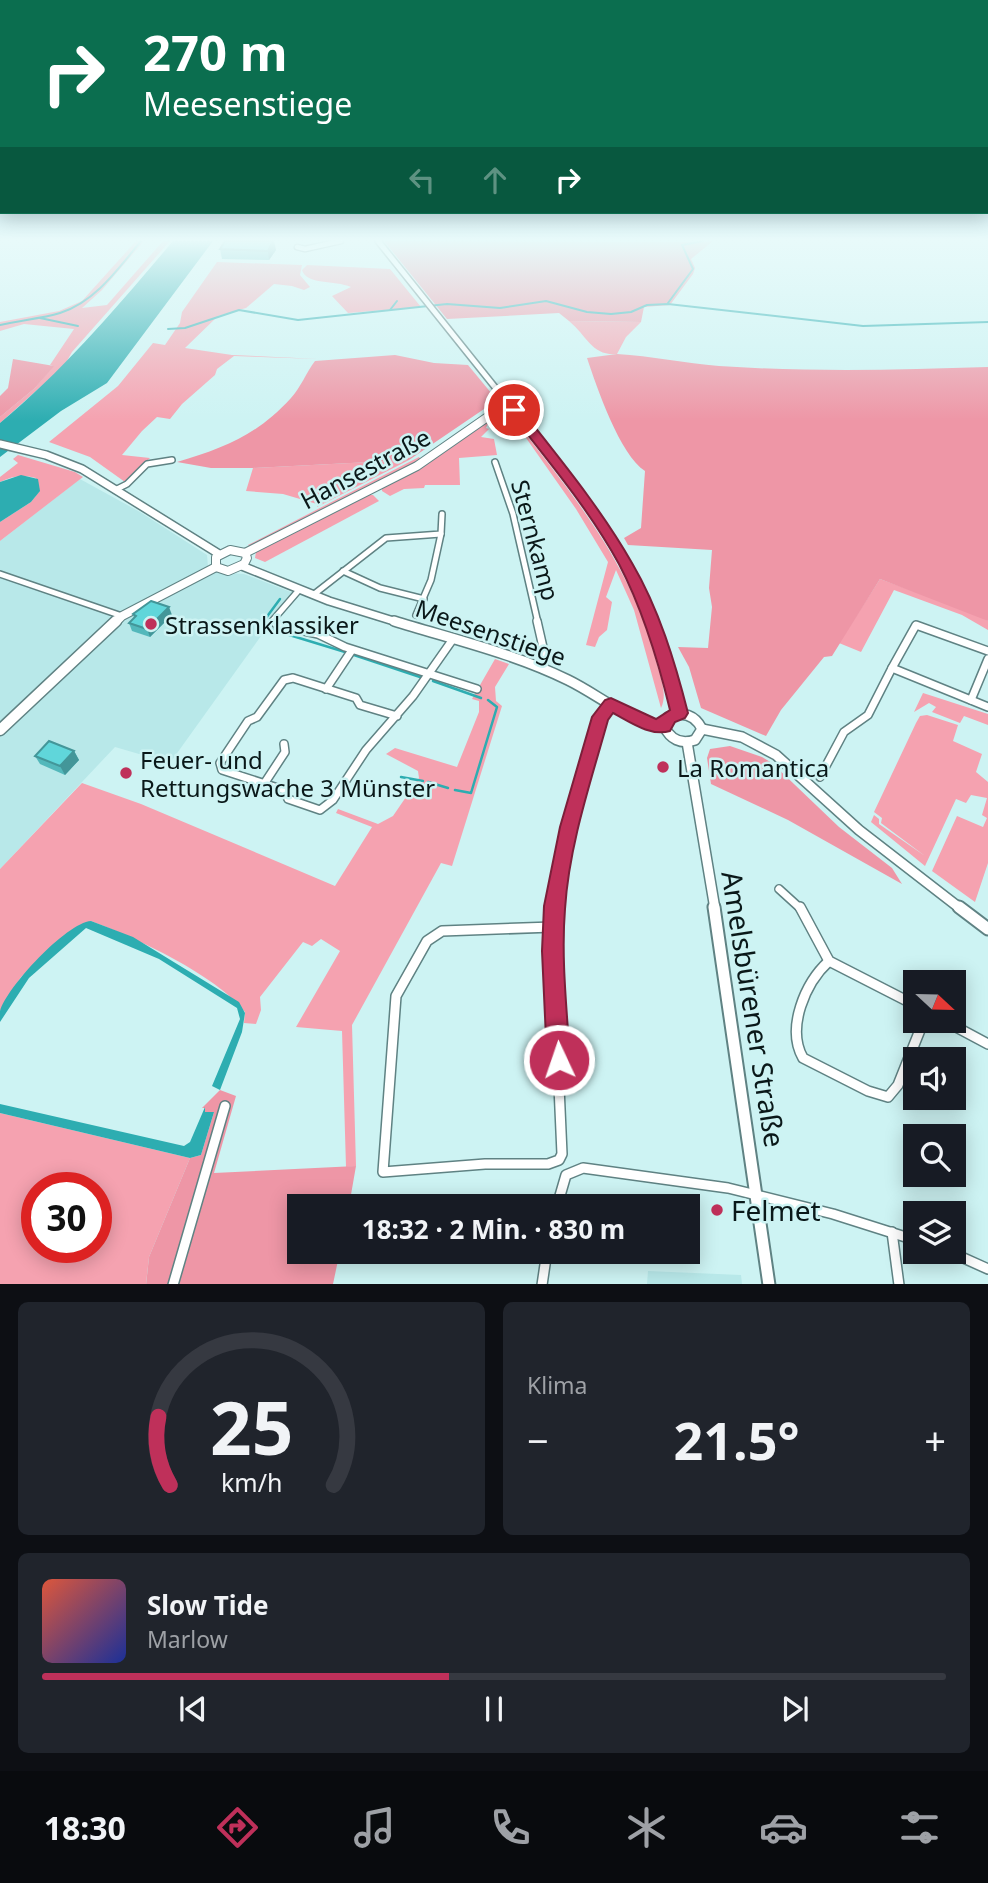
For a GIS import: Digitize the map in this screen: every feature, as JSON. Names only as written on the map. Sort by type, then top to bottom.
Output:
[{"type":"main road","points":[[426,301],[502,396],[521,400],[521,405],[514,410],[499,409],[494,402],[502,396]]},
{"type":"main road","name":"Hansestraße","points":[[219,554],[230,550],[245,553],[417,466],[499,409]]},
{"type":"main road","points":[[0,730],[122,616],[216,567],[228,571],[242,566],[247,558],[245,553]]},
{"type":"main road","points":[[216,567],[214,560],[219,554]]},
{"type":"street","points":[[514,410],[587,502],[626,565],[664,651],[679,713]]},
{"type":"street","points":[[0,444],[74,465],[219,554]]},
{"type":"street","points":[[115,490],[127,484],[150,462],[173,460]]},
{"type":"street","name":"Sternkamp","points":[[495,462],[513,514],[536,613],[545,661],[542,668]]},
{"type":"street","points":[[416,614],[435,567],[442,514]]},
{"type":"street","points":[[313,595],[391,536],[441,534]]},
{"type":"street","name":"Meesenstiege","points":[[242,566],[313,595],[542,668],[647,724],[664,726]]},
{"type":"street","points":[[343,571],[380,588],[424,599]]},
{"type":"street","points":[[0,574],[122,616]]},
{"type":"street","points":[[299,590],[273,620],[285,628],[318,634],[352,650],[477,689]]},
{"type":"street","points":[[820,777],[848,727],[867,715],[916,625],[988,651]]},
{"type":"street","points":[[397,716],[360,705],[356,698],[293,678],[285,680],[257,717],[248,721],[234,738],[235,742],[220,763],[222,770],[284,790],[288,799],[300,804],[320,810],[329,806],[352,768],[397,716],[430,674],[453,639]]},
{"type":"street","points":[[326,689],[352,650]]},
{"type":"street","points":[[971,700],[988,659]]},
{"type":"street","points":[[892,668],[988,707]]},
{"type":"street","points":[[553,927],[442,931],[427,941],[400,988],[395,1005],[383,1172],[485,1164],[548,1164],[559,1160],[563,1147],[553,927],[561,866],[575,806],[600,717],[611,705]]},
{"type":"street","points":[[702,729],[698,738],[687,742],[674,739],[664,726],[668,717],[679,713],[697,720],[702,729],[742,737],[776,755],[859,830],[988,929]]},
{"type":"street","name":"Amelsbürener Straße","points":[[687,742],[769,1284]]},
{"type":"street","points":[[264,784],[285,752],[284,744]]},
{"type":"street","points":[[779,889],[800,906],[829,961],[903,999]]},
{"type":"street","points":[[829,961],[818,970],[800,1013],[795,1043],[797,1052],[803,1058],[868,1091],[888,1097],[898,1086],[919,1033]]},
{"type":"street","points":[[966,1032],[988,1044]]},
{"type":"street","points":[[173,1284],[225,1106]]},
{"type":"street","points":[[560,1194],[567,1173],[574,1168],[583,1168],[728,1188],[833,1214],[903,1236]]},
{"type":"street","points":[[892,1232],[899,1284]]},
{"type":"street","points":[[966,1259],[988,1269]]},
{"type":"street","points":[[542,1284],[545,1264]]},
{"type":"shaded area","points":[[82,301],[90,301],[82,308],[117,301],[72,352],[64,366],[0,423],[0,417],[35,388],[53,366],[50,365],[74,329],[24,324],[0,331],[0,322],[59,311]]},
{"type":"shaded area","points":[[190,301],[254,301],[246,308],[218,316],[185,348],[232,355],[318,359],[234,356],[217,369],[215,375],[182,404],[170,419],[157,417],[142,431],[122,455],[150,458],[125,482],[90,457],[49,442],[118,386],[153,343],[165,345],[180,323],[182,312]]},
{"type":"shaded area","points":[[337,301],[416,301],[421,307],[348,313]]},
{"type":"shaded area","points":[[432,301],[673,301],[670,305],[644,307],[641,322],[569,321],[559,313],[447,319]]},
{"type":"shaded area","points":[[569,321],[641,322],[626,337],[617,354],[609,354],[596,349]]},
{"type":"shaded area","points":[[617,354],[719,366],[786,369],[988,367],[988,621],[880,579],[832,656],[824,657],[781,710],[766,736],[701,708],[689,667],[678,647],[708,648],[712,607],[709,588],[712,550],[628,545],[624,538],[641,528],[645,471],[636,463],[618,436],[587,358]]},
{"type":"shaded area","points":[[395,355],[434,363],[468,365],[492,394],[486,401],[487,407],[409,460],[253,468],[211,468],[177,462],[224,446],[265,422],[295,394],[315,361]]},
{"type":"shaded area","points":[[13,359],[54,366],[35,388],[0,417],[0,396],[8,388]]},
{"type":"shaded area","points":[[497,414],[511,416],[517,423],[581,507],[617,564],[646,627],[663,685],[661,708],[634,610],[616,570],[606,597],[612,602],[607,630],[599,637],[595,647],[586,645],[608,562],[576,509],[512,418],[489,421],[486,428],[489,429],[481,437],[494,439],[497,455],[459,458],[460,485],[425,485],[424,488],[404,489],[390,496],[382,491],[382,487]]},
{"type":"shaded area","points":[[18,455],[75,472],[83,477],[0,541],[0,522],[31,502],[39,492],[36,478],[18,476],[0,482],[0,477],[18,463],[13,459]]},
{"type":"shaded area","points":[[419,457],[421,460],[250,547],[248,545]]},
{"type":"shaded area","points":[[409,460],[317,507],[317,504],[283,494],[246,491],[253,468]]},
{"type":"shaded area","points":[[80,479],[140,512],[207,555],[208,567],[214,572],[244,574],[296,594],[276,615],[170,763],[115,747],[0,869],[0,541]]},
{"type":"shaded area","points":[[366,495],[373,495],[379,501],[265,562],[255,558],[256,552]]},
{"type":"shaded area","points":[[880,579],[976,614],[988,621],[988,630],[962,615],[894,590],[861,652],[839,643]]},
{"type":"shaded area","points":[[495,659],[509,664],[495,687],[496,701],[502,706],[452,866],[441,863],[352,1025],[356,1166],[346,1167],[342,1031],[296,1027],[340,951],[321,939],[312,946],[303,942],[260,997],[261,1010],[256,1024],[244,1023],[245,1012],[232,998],[195,971],[130,937],[91,921],[21,977],[0,1011],[0,869],[82,783],[141,804],[335,886],[372,827],[336,813],[338,809],[378,824],[393,816],[419,778],[418,771],[386,754],[395,748],[457,767],[479,712],[479,701],[472,699]]},
{"type":"shaded area","points":[[923,693],[988,714],[988,725],[964,716],[960,723],[932,712],[936,707],[929,703],[914,712]]},
{"type":"shaded area","points":[[927,715],[958,725],[953,741],[982,754],[976,772],[988,782],[988,863],[975,902],[932,871],[957,816],[983,827],[987,818],[982,815],[987,798],[971,795],[966,803],[956,799],[925,866],[871,822],[874,815],[879,819],[879,824],[925,856],[881,823],[882,818],[874,812],[916,723],[920,716]]},
{"type":"shaded area","points":[[730,746],[772,763],[839,827],[892,868],[902,884],[788,820],[711,784],[707,758],[710,749]]},
{"type":"shaded area","points":[[220,1090],[236,1096],[214,1173],[356,1166],[351,1194],[287,1194],[287,1264],[337,1264],[333,1284],[146,1284],[149,1257],[190,1158],[201,1155],[214,1112],[204,1112],[205,1108],[202,1108]]},
{"type":"shaded area","points":[[0,1113],[190,1158],[149,1257],[146,1284],[0,1284]]},
{"type":"shaded area","points":[[648,1271],[741,1275],[742,1284],[647,1284]]},
{"type":"water","points":[[121,301],[168,301],[107,383],[61,411],[0,457],[0,423],[69,359]]},
{"type":"water","points":[[21,475],[38,479],[40,491],[31,502],[0,522],[0,482]]},
{"type":"water","points":[[91,921],[133,937],[239,1002],[245,1013],[242,1032],[220,1090],[212,1086],[240,1019],[237,1008],[159,959],[86,928],[29,978],[0,1022],[0,1011],[5,1000],[25,973],[53,944],[80,924]]},
{"type":"water","points":[[0,1104],[184,1146],[190,1142],[205,1107],[205,1112],[214,1112],[201,1155],[190,1158],[0,1113]]},
{"type":"building","points":[[151,601],[169,607],[147,629],[129,623],[136,616],[133,614]]},
{"type":"building","points":[[49,741],[74,751],[60,766],[35,756]]},
{"type":"waterway","points":[[0,325],[60,313],[84,301]]},
{"type":"waterway","points":[[390,310],[397,301]]},
{"type":"waterway","points":[[168,329],[185,328],[239,310],[298,320],[447,304],[500,308],[546,301],[587,312],[611,314],[631,312],[647,305],[668,304],[863,326],[988,322]]},
{"type":"waterway","points":[[40,318],[78,326]]},
{"type":"waterway","points":[[280,599],[260,626],[345,652]]},
{"type":"waterway","points":[[354,655],[420,677]]},
{"type":"waterway","points":[[433,681],[481,698]]},
{"type":"waterway","points":[[455,790],[471,793],[497,707],[488,700]]},
{"type":"waterway","points":[[401,777],[423,781]]},
{"type":"waterway","points":[[428,782],[448,788]]},
{"type":"place","name":"Strassenklassiker","points":[[151,624]]},
{"type":"place","name":"La Romantica","points":[[663,767]]},
{"type":"place","name":"Feuer- und Rettungswache 3 Münster","points":[[126,773]]},
{"type":"place","name":"Felmet","points":[[717,1210]]},
{"type":"route","points":[[514,410],[587,502],[626,565],[664,651],[679,713],[668,717],[664,726],[647,724],[611,705],[600,717],[569,827],[555,906],[553,951],[559,1060]]}]
